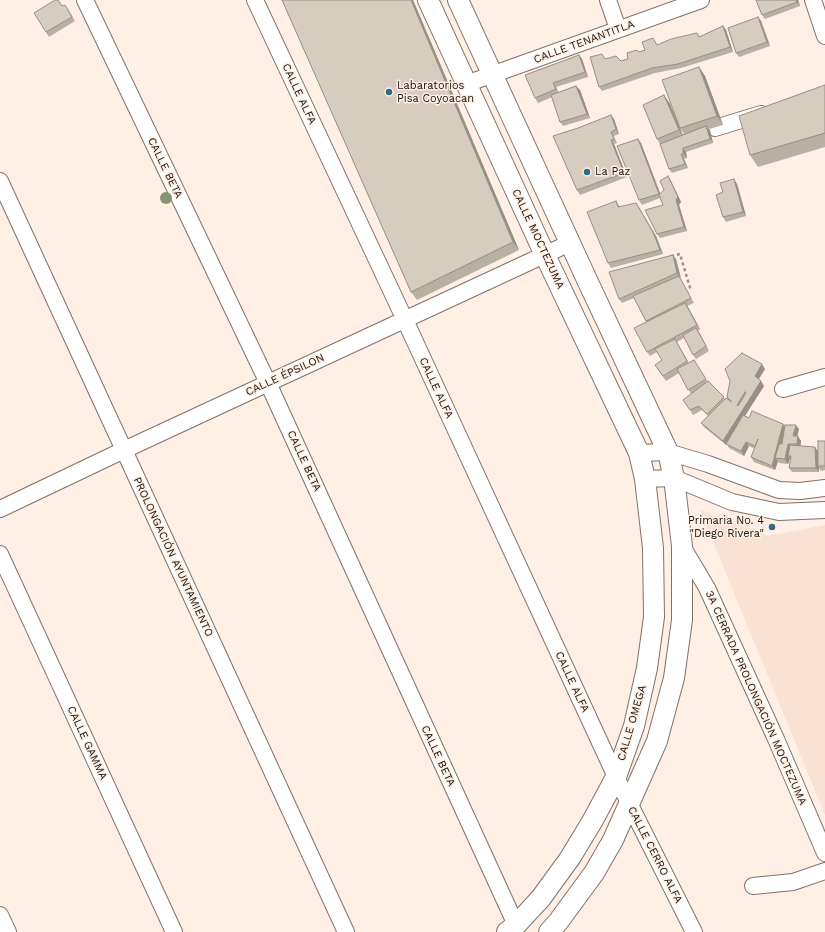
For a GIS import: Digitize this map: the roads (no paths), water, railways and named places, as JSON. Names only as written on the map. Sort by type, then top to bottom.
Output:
[{"type":"street","name":"CALLE BETA","points":[[85,0],[268,383],[512,929]]},
{"type":"street","name":"CALLE ALFA","points":[[255,0],[405,320],[616,777]]},
{"type":"street","name":"CALLE MOCTEZUMA","points":[[428,0],[545,255],[639,453],[645,479]]},
{"type":"street","points":[[458,0],[668,452],[674,478],[682,546],[682,620],[674,678],[657,741],[630,805],[613,840],[594,873],[549,932]]},
{"type":"street","points":[[608,0],[618,29]]},
{"type":"street","name":"CALLE TENANTITLA","points":[[466,84],[701,0]]},
{"type":"street","points":[[813,0],[825,36]]},
{"type":"street","points":[[715,128],[775,110]]},
{"type":"street","name":"PROLONGACIÓN AYUNTAMIENTO","points":[[0,181],[346,932]]},
{"type":"street","name":"CALLE ÉPSILON","points":[[0,509],[570,243]]},
{"type":"street","points":[[783,389],[825,377]]},
{"type":"street","points":[[639,453],[668,452],[708,464],[779,490],[800,491],[825,488]]},
{"type":"street","points":[[645,479],[674,478],[732,502],[779,512],[825,510]]},
{"type":"street","name":"CALLE OMEGA","points":[[512,929],[541,898],[570,858],[593,820],[616,777],[634,726],[647,668],[654,617],[653,548],[645,479]]},
{"type":"street","name":"3A CERRADA PROLONGACIÓN MOCTEZUMA","points":[[682,546],[707,588],[776,739],[825,853]]},
{"type":"street","name":"CALLE GAMMA","points":[[0,554],[174,932]]},
{"type":"street","name":"CALLE CERRO ALFA","points":[[616,777],[694,932]]},
{"type":"street","points":[[753,886],[793,882],[825,871]]},
{"type":"street","points":[[0,915],[8,932]]},
{"type":"place","name":"Labaratorios Pisa Coyoacan","points":[[389,92]]},
{"type":"place","name":"La Paz","points":[[587,172]]},
{"type":"place","name":"Primaria No. 4 \"Diego Rivera\"","points":[[772,527]]}]
